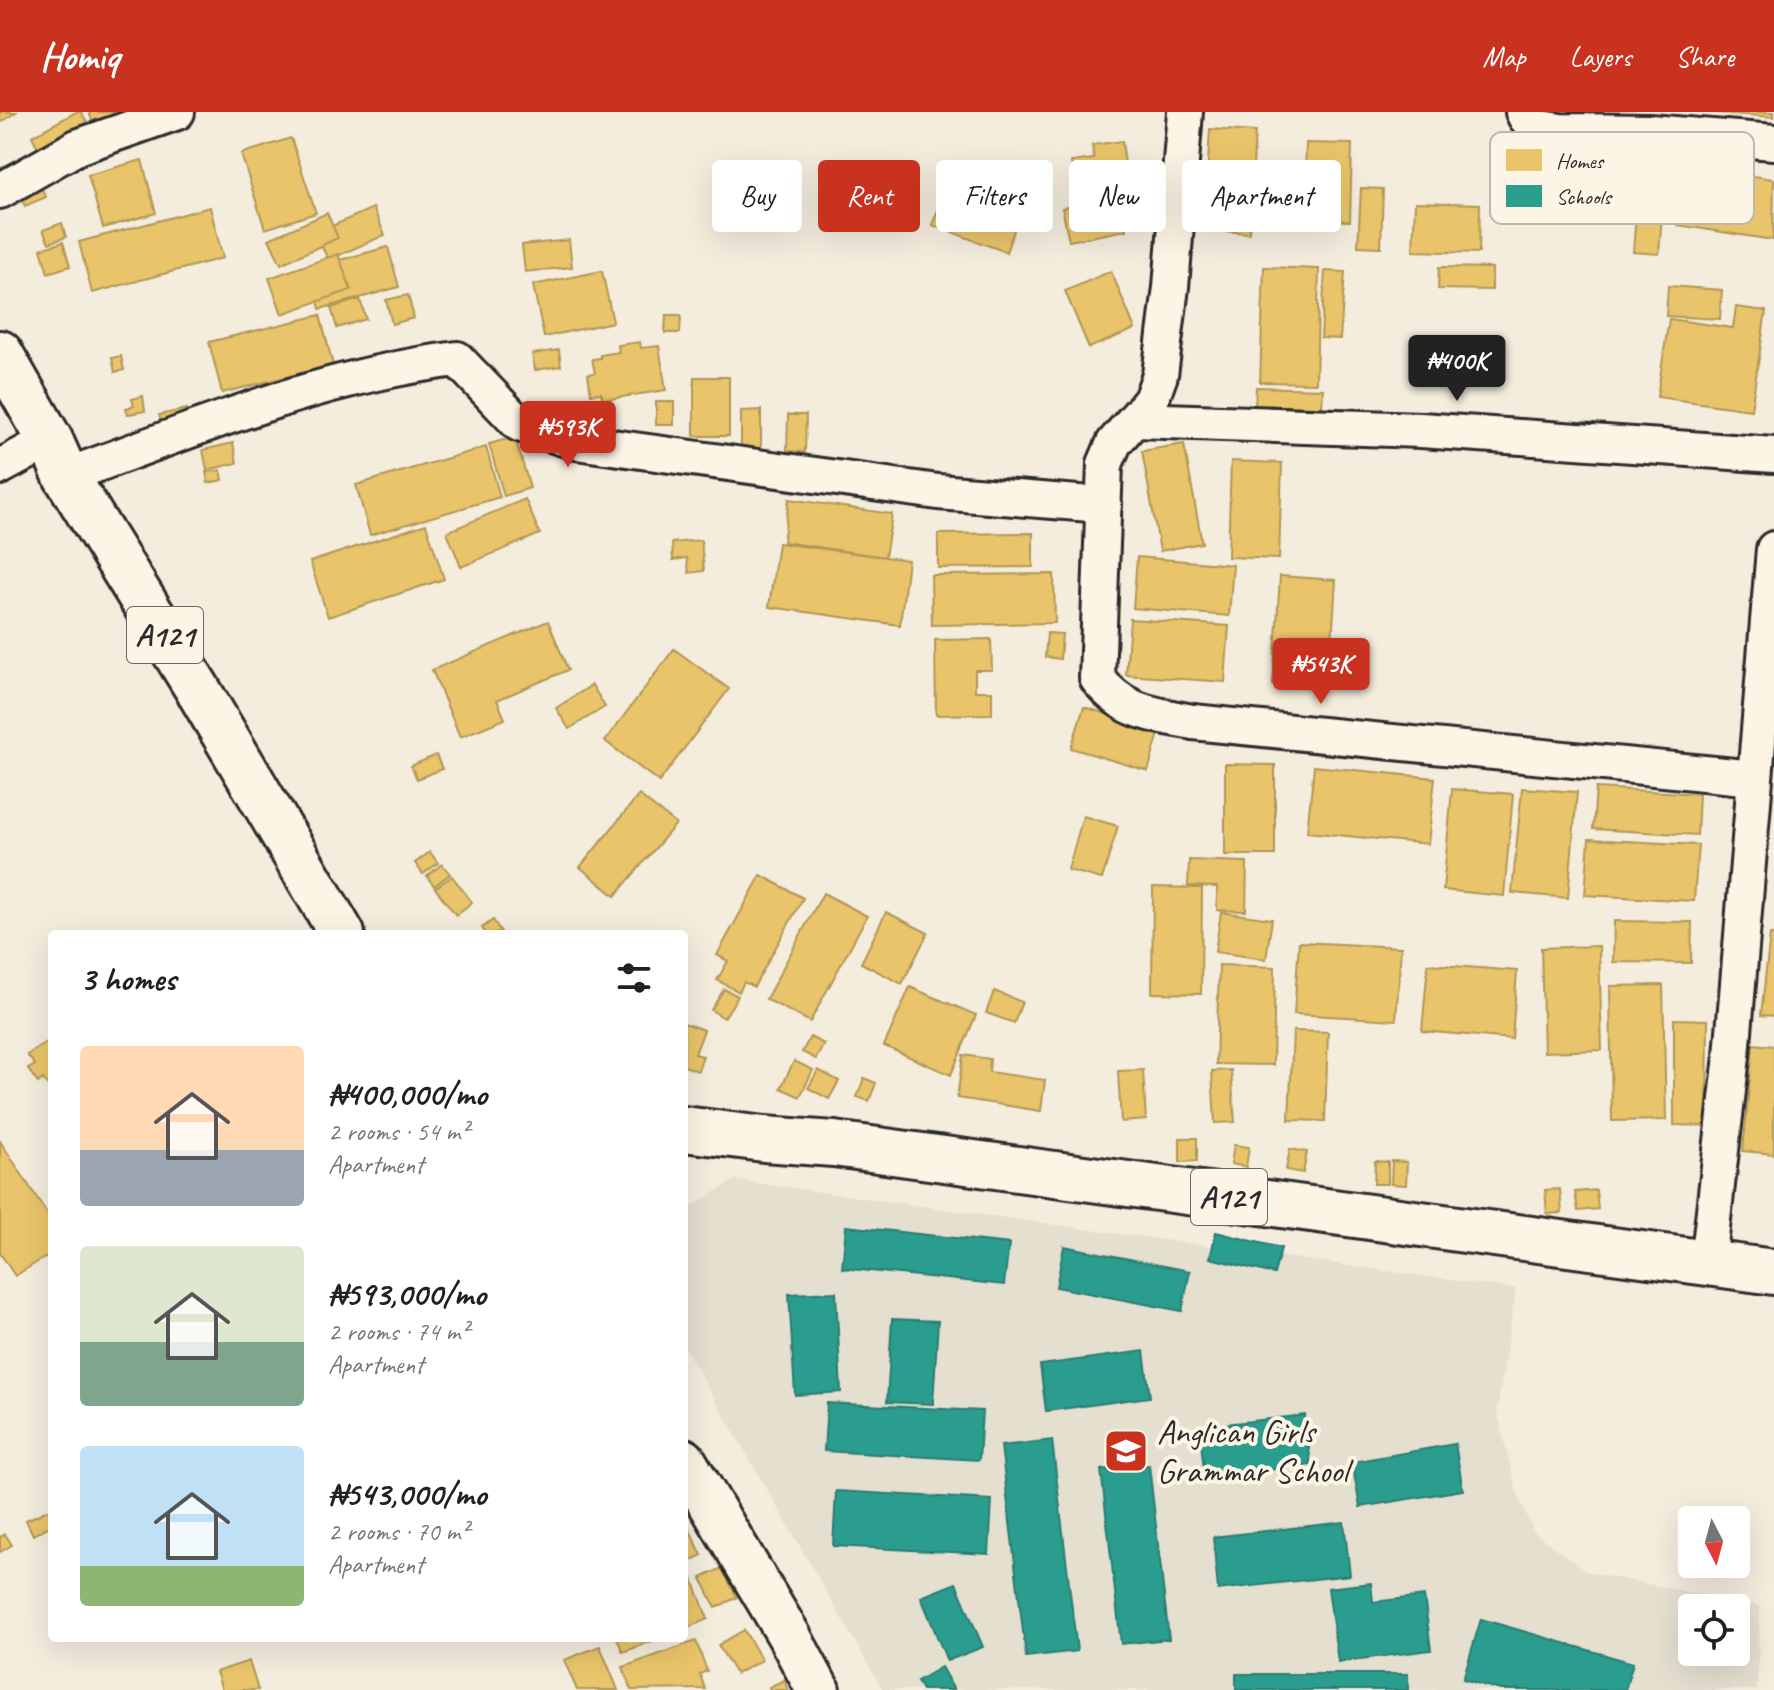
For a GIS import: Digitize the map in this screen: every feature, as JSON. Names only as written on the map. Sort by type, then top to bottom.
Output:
[{"type":"main road","name":"A121","points":[[0,353],[58,458],[343,928]]},
{"type":"main road","name":"A121","points":[[688,1130],[834,1144],[1774,1272]]},
{"type":"street","points":[[0,191],[77,147],[177,112]]},
{"type":"street","points":[[1185,112],[1171,287],[1160,375],[1151,400],[1114,443],[1105,464],[1097,678],[1110,695],[1132,709],[1193,722],[1754,778]]},
{"type":"street","points":[[1526,115],[1535,127],[1560,131],[1650,132]]},
{"type":"street","points":[[1754,140],[1774,142]]},
{"type":"street","points":[[0,467],[58,458],[406,365],[457,359],[519,424],[576,442],[938,492],[1104,505]]},
{"type":"street","points":[[1136,420],[1436,431],[1774,455]]},
{"type":"street","points":[[1708,1262],[1732,1056],[1761,860],[1754,778],[1774,549]]},
{"type":"street","points":[[688,1467],[818,1690]]},
{"type":"shaded area","name":"Anglican Girls Grammar School","points":[[735,1180],[1516,1289],[1497,1410],[1517,1493],[1534,1532],[1587,1572],[1699,1594],[1678,1594],[1678,1666],[1750,1666],[1750,1604],[1760,1606],[1757,1690],[883,1690],[688,1353],[688,1209]]},
{"type":"building: Homes","points":[[0,112],[16,112],[0,123]]},
{"type":"building: Homes","points":[[81,112],[91,129],[42,156],[32,136]]},
{"type":"building: Homes","points":[[89,112],[146,112],[96,132]]},
{"type":"building: Homes","points":[[1700,112],[1774,112],[1774,117]]},
{"type":"building: Homes","points":[[1210,129],[1255,132],[1253,160],[1208,160]]},
{"type":"building: Homes","points":[[291,138],[316,213],[265,229],[241,154]]},
{"type":"building: Homes","points":[[1122,141],[1124,160],[1086,160],[1094,159],[1092,145]]},
{"type":"building: Homes","points":[[1306,143],[1352,144],[1350,221],[1341,221],[1341,160],[1305,160]]},
{"type":"building: Homes","points":[[142,160],[156,213],[103,228],[88,175]]},
{"type":"building: Homes","points":[[1754,176],[1774,179],[1773,240],[1677,225],[1754,224]]},
{"type":"building: Homes","points":[[38,181],[46,197],[25,206],[17,191]]},
{"type":"building: Homes","points":[[1361,188],[1383,189],[1381,247],[1358,246]]},
{"type":"building: Homes","points":[[1415,202],[1480,204],[1479,253],[1413,251]]},
{"type":"building: Homes","points":[[210,207],[223,258],[92,293],[79,242]]},
{"type":"building: Homes","points":[[1069,207],[1069,232],[1116,232],[1069,241],[1062,208]]},
{"type":"building: Homes","points":[[373,208],[385,235],[328,260],[316,233]]},
{"type":"building: Homes","points":[[327,213],[338,238],[281,264],[269,239]]},
{"type":"building: Homes","points":[[62,223],[66,237],[49,243],[43,230]]},
{"type":"building: Homes","points":[[1635,224],[1661,224],[1659,254],[1633,252]]},
{"type":"building: Homes","points":[[951,232],[1013,232],[1006,252]]},
{"type":"building: Homes","points":[[569,240],[572,267],[525,272],[522,245]]},
{"type":"building: Homes","points":[[63,242],[70,266],[48,273],[41,249]]},
{"type":"building: Homes","points":[[388,247],[399,287],[320,309],[310,268]]},
{"type":"building: Homes","points":[[338,254],[351,290],[282,314],[269,278]]},
{"type":"building: Homes","points":[[1264,267],[1319,269],[1316,383],[1260,382]]},
{"type":"building: Homes","points":[[1439,267],[1492,268],[1492,290],[1438,289]]},
{"type":"building: Homes","points":[[602,271],[613,322],[544,337],[533,285]]},
{"type":"building: Homes","points":[[1111,271],[1135,329],[1089,348],[1065,291]]},
{"type":"building: Homes","points":[[1325,271],[1345,272],[1340,339],[1321,338]]},
{"type":"building: Homes","points":[[1668,286],[1722,290],[1720,319],[1666,316]]},
{"type":"building: Homes","points":[[408,295],[414,318],[392,324],[386,300]]},
{"type":"building: Homes","points":[[360,299],[366,319],[337,328],[331,308]]},
{"type":"building: Homes","points":[[1736,307],[1766,311],[1751,410],[1657,397],[1669,319],[1733,328]]},
{"type":"building: Homes","points":[[320,315],[333,365],[222,393],[209,342]]},
{"type":"building: Homes","points":[[666,315],[681,315],[680,333],[665,333]]},
{"type":"building: Homes","points":[[640,342],[641,348],[659,346],[666,390],[603,400],[601,393],[591,394],[588,374],[595,373],[592,359],[619,352],[618,345]]},
{"type":"building: Homes","points":[[559,350],[561,366],[535,370],[532,354]]},
{"type":"building: Homes","points":[[121,356],[124,370],[115,372],[112,358]]},
{"type":"building: Homes","points":[[694,377],[729,377],[729,436],[694,436]]},
{"type":"building: Homes","points":[[1256,387],[1323,389],[1322,408],[1255,406]]},
{"type":"building: Homes","points":[[143,396],[145,411],[128,414],[126,408],[134,406],[132,399]]},
{"type":"building: Homes","points":[[656,402],[674,402],[674,425],[656,425]]},
{"type":"building: Homes","points":[[187,409],[189,419],[162,425],[159,415]]},
{"type":"building: Homes","points":[[761,410],[761,456],[741,456],[741,411]]},
{"type":"building: Homes","points":[[788,415],[806,415],[805,452],[787,451]]},
{"type":"building: Homes","points":[[515,437],[530,488],[504,496],[489,444]]},
{"type":"building: Homes","points":[[233,443],[237,463],[207,470],[203,450]]},
{"type":"building: Homes","points":[[1184,444],[1202,543],[1160,551],[1142,451]]},
{"type":"building: Homes","points":[[486,447],[500,497],[370,535],[356,485]]},
{"type":"building: Homes","points":[[1231,461],[1282,463],[1279,559],[1228,557]]},
{"type":"building: Homes","points":[[221,470],[223,480],[208,483],[206,472]]},
{"type":"building: Homes","points":[[525,499],[540,534],[461,567],[447,532]]},
{"type":"building: Homes","points":[[789,499],[892,514],[885,557],[783,542]]},
{"type":"building: Homes","points":[[426,524],[444,579],[328,617],[310,562]]},
{"type":"building: Homes","points":[[1033,533],[1033,567],[938,568],[938,534]]},
{"type":"building: Homes","points":[[701,540],[704,571],[689,573],[687,558],[673,560],[672,543]]},
{"type":"building: Homes","points":[[778,543],[908,560],[900,625],[769,607]]},
{"type":"building: Homes","points":[[1137,557],[1233,565],[1229,616],[1133,608]]},
{"type":"building: Homes","points":[[1054,574],[1055,623],[932,625],[931,575]]},
{"type":"building: Homes","points":[[1280,576],[1336,580],[1329,688],[1273,685]]},
{"type":"building: Homes","points":[[1130,619],[1229,626],[1225,682],[1126,675]]},
{"type":"building: Homes","points":[[548,621],[568,670],[497,700],[505,719],[460,737],[432,670]]},
{"type":"building: Homes","points":[[1047,633],[1062,634],[1060,659],[1045,657]]},
{"type":"building: Homes","points":[[991,639],[992,670],[975,670],[975,691],[992,691],[992,714],[936,715],[935,640]]},
{"type":"building: Homes","points":[[674,649],[729,689],[659,782],[605,741]]},
{"type":"building: Homes","points":[[592,685],[605,707],[569,729],[556,708]]},
{"type":"building: Homes","points":[[1084,707],[1160,730],[1148,771],[1071,748]]},
{"type":"building: Homes","points":[[436,755],[442,769],[417,779],[411,766]]},
{"type":"building: Homes","points":[[1225,764],[1275,765],[1275,855],[1225,855]]},
{"type":"building: Homes","points":[[1314,766],[1435,778],[1428,844],[1307,832]]},
{"type":"building: Homes","points":[[1522,788],[1577,792],[1568,898],[1512,893]]},
{"type":"building: Homes","points":[[1596,788],[1699,794],[1697,835],[1593,829]]},
{"type":"building: Homes","points":[[1452,789],[1513,794],[1504,896],[1443,890]]},
{"type":"building: Homes","points":[[639,795],[676,824],[615,896],[580,867]]},
{"type":"building: Homes","points":[[1083,816],[1118,826],[1102,879],[1068,870]]},
{"type":"building: Homes","points":[[1589,839],[1698,845],[1694,901],[1585,895]]},
{"type":"building: Homes","points":[[430,852],[438,863],[423,874],[415,863]]},
{"type":"building: Homes","points":[[1189,860],[1247,862],[1246,911],[1217,910],[1217,887],[1188,886]]},
{"type":"building: Homes","points":[[442,864],[450,874],[434,886],[427,876]]},
{"type":"building: Homes","points":[[761,875],[803,898],[754,987],[744,982],[739,992],[717,980],[728,961],[717,955]]},
{"type":"building: Homes","points":[[452,876],[472,902],[456,915],[435,888]]},
{"type":"building: Homes","points":[[1153,887],[1202,888],[1201,994],[1152,993]]},
{"type":"building: Homes","points":[[823,893],[867,916],[810,1022],[766,999]]},
{"type":"building: Homes","points":[[886,912],[928,933],[902,984],[861,963]]},
{"type":"building: Homes","points":[[1221,912],[1272,919],[1266,959],[1215,952]]},
{"type":"building: Homes","points":[[493,920],[500,930],[483,930]]},
{"type":"building: Homes","points":[[1614,921],[1692,922],[1691,963],[1613,962]]},
{"type":"building: Homes","points":[[1770,935],[1774,935],[1774,1016],[1761,1015]]},
{"type":"building: Homes","points":[[1299,942],[1401,947],[1396,1020],[1294,1014]]},
{"type":"building: Homes","points":[[1599,946],[1602,1050],[1544,1052],[1541,948]]},
{"type":"building: Homes","points":[[1428,964],[1517,971],[1512,1039],[1422,1031]]},
{"type":"building: Homes","points":[[1219,965],[1275,967],[1273,1065],[1216,1064]]},
{"type":"building: Homes","points":[[1663,985],[1666,1120],[1612,1121],[1610,986]]},
{"type":"building: Homes","points":[[910,987],[976,1015],[951,1075],[884,1046]]},
{"type":"building: Homes","points":[[724,989],[738,996],[724,1018],[711,1010]]},
{"type":"building: Homes","points":[[994,991],[1022,1002],[1014,1023],[986,1013]]},
{"type":"building: Homes","points":[[1674,1019],[1708,1020],[1707,1126],[1674,1125]]},
{"type":"building: Homes","points":[[688,1024],[704,1030],[695,1054],[703,1056],[698,1071],[688,1067]]},
{"type":"building: Homes","points":[[1293,1031],[1328,1032],[1325,1121],[1289,1120]]},
{"type":"building: Homes","points":[[810,1037],[824,1044],[816,1059],[802,1052]]},
{"type":"building: Homes","points":[[48,1042],[48,1086],[43,1079],[38,1083],[28,1069],[35,1065],[27,1055]]},
{"type":"building: Homes","points":[[1753,1044],[1774,1046],[1774,1154],[1743,1151]]},
{"type":"building: Homes","points":[[963,1055],[990,1059],[989,1072],[1045,1080],[1041,1111],[957,1098]]},
{"type":"building: Homes","points":[[794,1061],[813,1070],[800,1097],[781,1088]]},
{"type":"building: Homes","points":[[818,1070],[839,1081],[829,1099],[808,1088]]},
{"type":"building: Homes","points":[[1143,1070],[1146,1120],[1121,1122],[1118,1071]]},
{"type":"building: Homes","points":[[1231,1070],[1235,1122],[1215,1123],[1212,1071]]},
{"type":"building: Homes","points":[[864,1078],[876,1083],[869,1101],[857,1097]]},
{"type":"building: Homes","points":[[1180,1138],[1197,1138],[1197,1161],[1180,1162]]},
{"type":"building: Homes","points":[[0,1141],[48,1215],[48,1255],[15,1276],[0,1253]]},
{"type":"building: Homes","points":[[1234,1145],[1249,1147],[1246,1167],[1231,1164]]},
{"type":"building: Homes","points":[[1290,1149],[1307,1152],[1303,1173],[1286,1170]]},
{"type":"building: Homes","points":[[1375,1161],[1388,1162],[1388,1184],[1374,1184]]},
{"type":"building: Homes","points":[[1392,1161],[1407,1162],[1406,1185],[1391,1184]]},
{"type":"building: Homes","points":[[1560,1189],[1562,1213],[1547,1214],[1545,1190]]},
{"type":"building: Homes","points":[[1596,1190],[1598,1209],[1578,1211],[1575,1192]]},
{"type":"building: Homes","points":[[48,1510],[48,1527],[33,1535],[26,1520]]},
{"type":"building: Homes","points":[[688,1526],[702,1555],[688,1562]]},
{"type":"building: Homes","points":[[5,1534],[12,1545],[0,1552],[0,1537]]},
{"type":"building: Homes","points":[[688,1567],[708,1619],[688,1627]]},
{"type":"building: Homes","points":[[722,1568],[737,1597],[716,1608],[701,1578]]},
{"type":"building: Homes","points":[[744,1630],[762,1660],[736,1674],[718,1645]]},
{"type":"building: Homes","points":[[696,1641],[707,1671],[700,1674],[705,1689],[631,1690],[623,1667]]},
{"type":"building: Homes","points":[[619,1642],[649,1642],[623,1652]]},
{"type":"building: Homes","points":[[600,1646],[618,1690],[577,1690],[564,1660]]},
{"type":"building: Homes","points":[[249,1661],[258,1690],[222,1690],[216,1672]]},
{"type":"building: Homes","points":[[784,1680],[788,1690],[770,1690],[769,1687]]},
{"type":"building: Schools","points":[[846,1226],[1009,1244],[1004,1285],[842,1268]]},
{"type":"building: Schools","points":[[1216,1232],[1281,1248],[1274,1274],[1210,1258]]},
{"type":"building: Schools","points":[[1064,1246],[1190,1271],[1182,1311],[1056,1287]]},
{"type":"building: Schools","points":[[836,1292],[841,1392],[795,1395],[789,1294]]},
{"type":"building: Schools","points":[[892,1319],[938,1321],[933,1404],[887,1402]]},
{"type":"building: Schools","points":[[1144,1351],[1150,1397],[1046,1411],[1040,1365]]},
{"type":"building: Schools","points":[[827,1403],[982,1411],[979,1460],[824,1451]]},
{"type":"building: Schools","points":[[1305,1415],[1311,1465],[1205,1477],[1199,1427]]},
{"type":"building: Schools","points":[[1052,1440],[1077,1651],[1026,1657],[1001,1446]]},
{"type":"building: Schools","points":[[1455,1444],[1463,1490],[1360,1507],[1352,1462]]},
{"type":"building: Schools","points":[[1149,1465],[1169,1639],[1121,1644],[1101,1470]]},
{"type":"building: Schools","points":[[836,1491],[992,1500],[989,1554],[833,1546]]},
{"type":"building: Schools","points":[[1344,1522],[1350,1575],[1218,1590],[1213,1537]]},
{"type":"building: Schools","points":[[956,1583],[983,1647],[947,1661],[921,1597]]},
{"type":"building: Schools","points":[[1371,1583],[1373,1602],[1424,1596],[1431,1650],[1338,1662],[1328,1588]]},
{"type":"building: Schools","points":[[1481,1619],[1633,1663],[1625,1690],[1500,1690],[1463,1679]]},
{"type":"building: Schools","points":[[941,1667],[954,1690],[922,1690],[917,1681]]},
{"type":"building: Schools","points":[[1236,1674],[1408,1674],[1408,1690],[1236,1690]]},
{"type":"place","name":"Anglican Girls Grammar School","points":[[1126,1451]]}]
